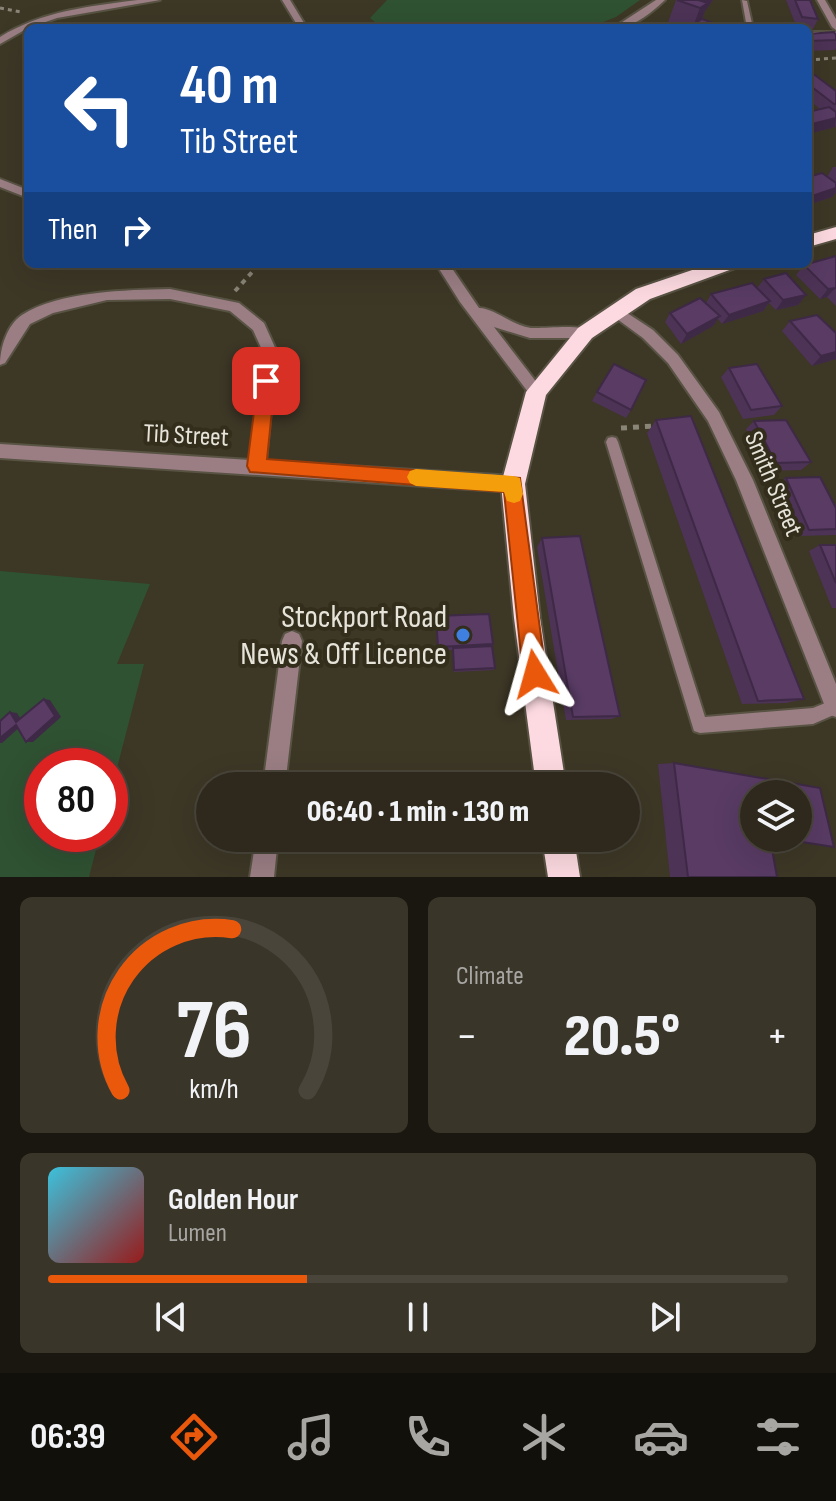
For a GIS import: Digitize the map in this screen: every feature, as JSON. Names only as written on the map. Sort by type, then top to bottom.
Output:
[{"type":"highway","points":[[812,240],[836,233]]},
{"type":"highway","points":[[549,772],[527,618],[513,484],[536,392],[585,333],[643,294],[718,268]]},
{"type":"highway","points":[[560,852],[564,877]]},
{"type":"street","points":[[28,24],[156,0]]},
{"type":"street","points":[[286,0],[301,24]]},
{"type":"street","points":[[626,24],[661,0]]},
{"type":"street","points":[[821,0],[836,27]]},
{"type":"street","points":[[631,22],[636,24]]},
{"type":"street","points":[[0,41],[24,26]]},
{"type":"street","points":[[0,183],[24,192]]},
{"type":"street","points":[[445,268],[536,392]]},
{"type":"street","points":[[0,359],[25,320],[50,309],[107,295],[170,294],[234,307],[259,327],[270,352],[257,466]]},
{"type":"street","points":[[465,299],[496,323],[518,334],[585,333]]},
{"type":"street","name":"Smith Street","points":[[618,312],[666,348],[712,413],[737,460],[835,707]]},
{"type":"street","name":"Tib Street","points":[[0,451],[513,484]]},
{"type":"street","points":[[276,772],[292,641]]},
{"type":"street","points":[[262,877],[265,852]]},
{"type":"lane","points":[[744,1],[749,24]]},
{"type":"lane","points":[[812,34],[836,34]]},
{"type":"lane","points":[[612,442],[700,725],[813,716],[835,707]]},
{"type":"path","points":[[812,60],[836,58]]},
{"type":"path","points":[[224,303],[254,268]]},
{"type":"path","points":[[612,442],[609,429],[670,425]]},
{"type":"green space","points":[[387,0],[640,0],[616,17],[598,24],[377,24],[370,18]]},
{"type":"green space","points":[[0,571],[150,584],[117,664],[144,664],[122,748],[24,748],[24,852],[95,852],[89,877],[0,877]]},
{"type":"building","points":[[677,0],[698,0],[708,3],[700,8]]},
{"type":"building","points":[[795,0],[810,0],[818,19],[802,17]]},
{"type":"building","points":[[702,19],[716,24],[694,24]]},
{"type":"building","points":[[834,32],[836,40],[812,41],[812,34]]},
{"type":"building","points":[[812,73],[836,91],[834,104],[812,87]]},
{"type":"building","points":[[829,107],[836,112],[836,118],[812,124],[812,111]]},
{"type":"building","points":[[822,173],[836,183],[836,188],[812,196],[812,176]]},
{"type":"building","points":[[836,256],[836,288],[828,289],[807,268],[812,268],[812,263]]},
{"type":"building","points":[[786,273],[806,295],[783,300],[764,279]]},
{"type":"building","points":[[752,283],[770,301],[729,315],[711,294]]},
{"type":"building","points":[[700,298],[720,316],[687,334],[670,313]]},
{"type":"building","points":[[817,315],[836,333],[836,352],[821,356],[790,321]]},
{"type":"building","points":[[614,364],[646,380],[631,410],[597,392]]},
{"type":"building","points":[[757,364],[782,406],[751,410],[729,368]]},
{"type":"building","points":[[691,416],[804,699],[758,701],[656,420]]},
{"type":"building","points":[[786,420],[811,462],[776,463],[754,421]]},
{"type":"building","points":[[820,477],[836,508],[836,529],[809,530],[786,478]]},
{"type":"building","points":[[580,536],[620,716],[573,717],[542,538]]},
{"type":"building","points":[[820,545],[836,545],[836,583]]},
{"type":"building","name":"Stockport Road News & Off Licence","points":[[489,614],[493,644],[438,647],[436,616]]},
{"type":"building","points":[[492,646],[495,668],[454,670],[453,648]]},
{"type":"building","points":[[44,699],[55,716],[26,742],[16,725],[0,738],[0,721],[10,712],[16,722]]},
{"type":"building","points":[[674,763],[773,780],[740,780],[740,852],[773,852],[777,877],[688,877]]},
{"type":"building","points":[[812,787],[820,788],[834,847],[812,844]]},
{"type":"slow traffic","points":[[416,477],[513,484],[514,494]]},
{"type":"place","name":"Stockport Road News & Off Licence","points":[[463,635]]},
{"type":"route","points":[[266,381],[257,466],[513,484],[535,674]]}]
